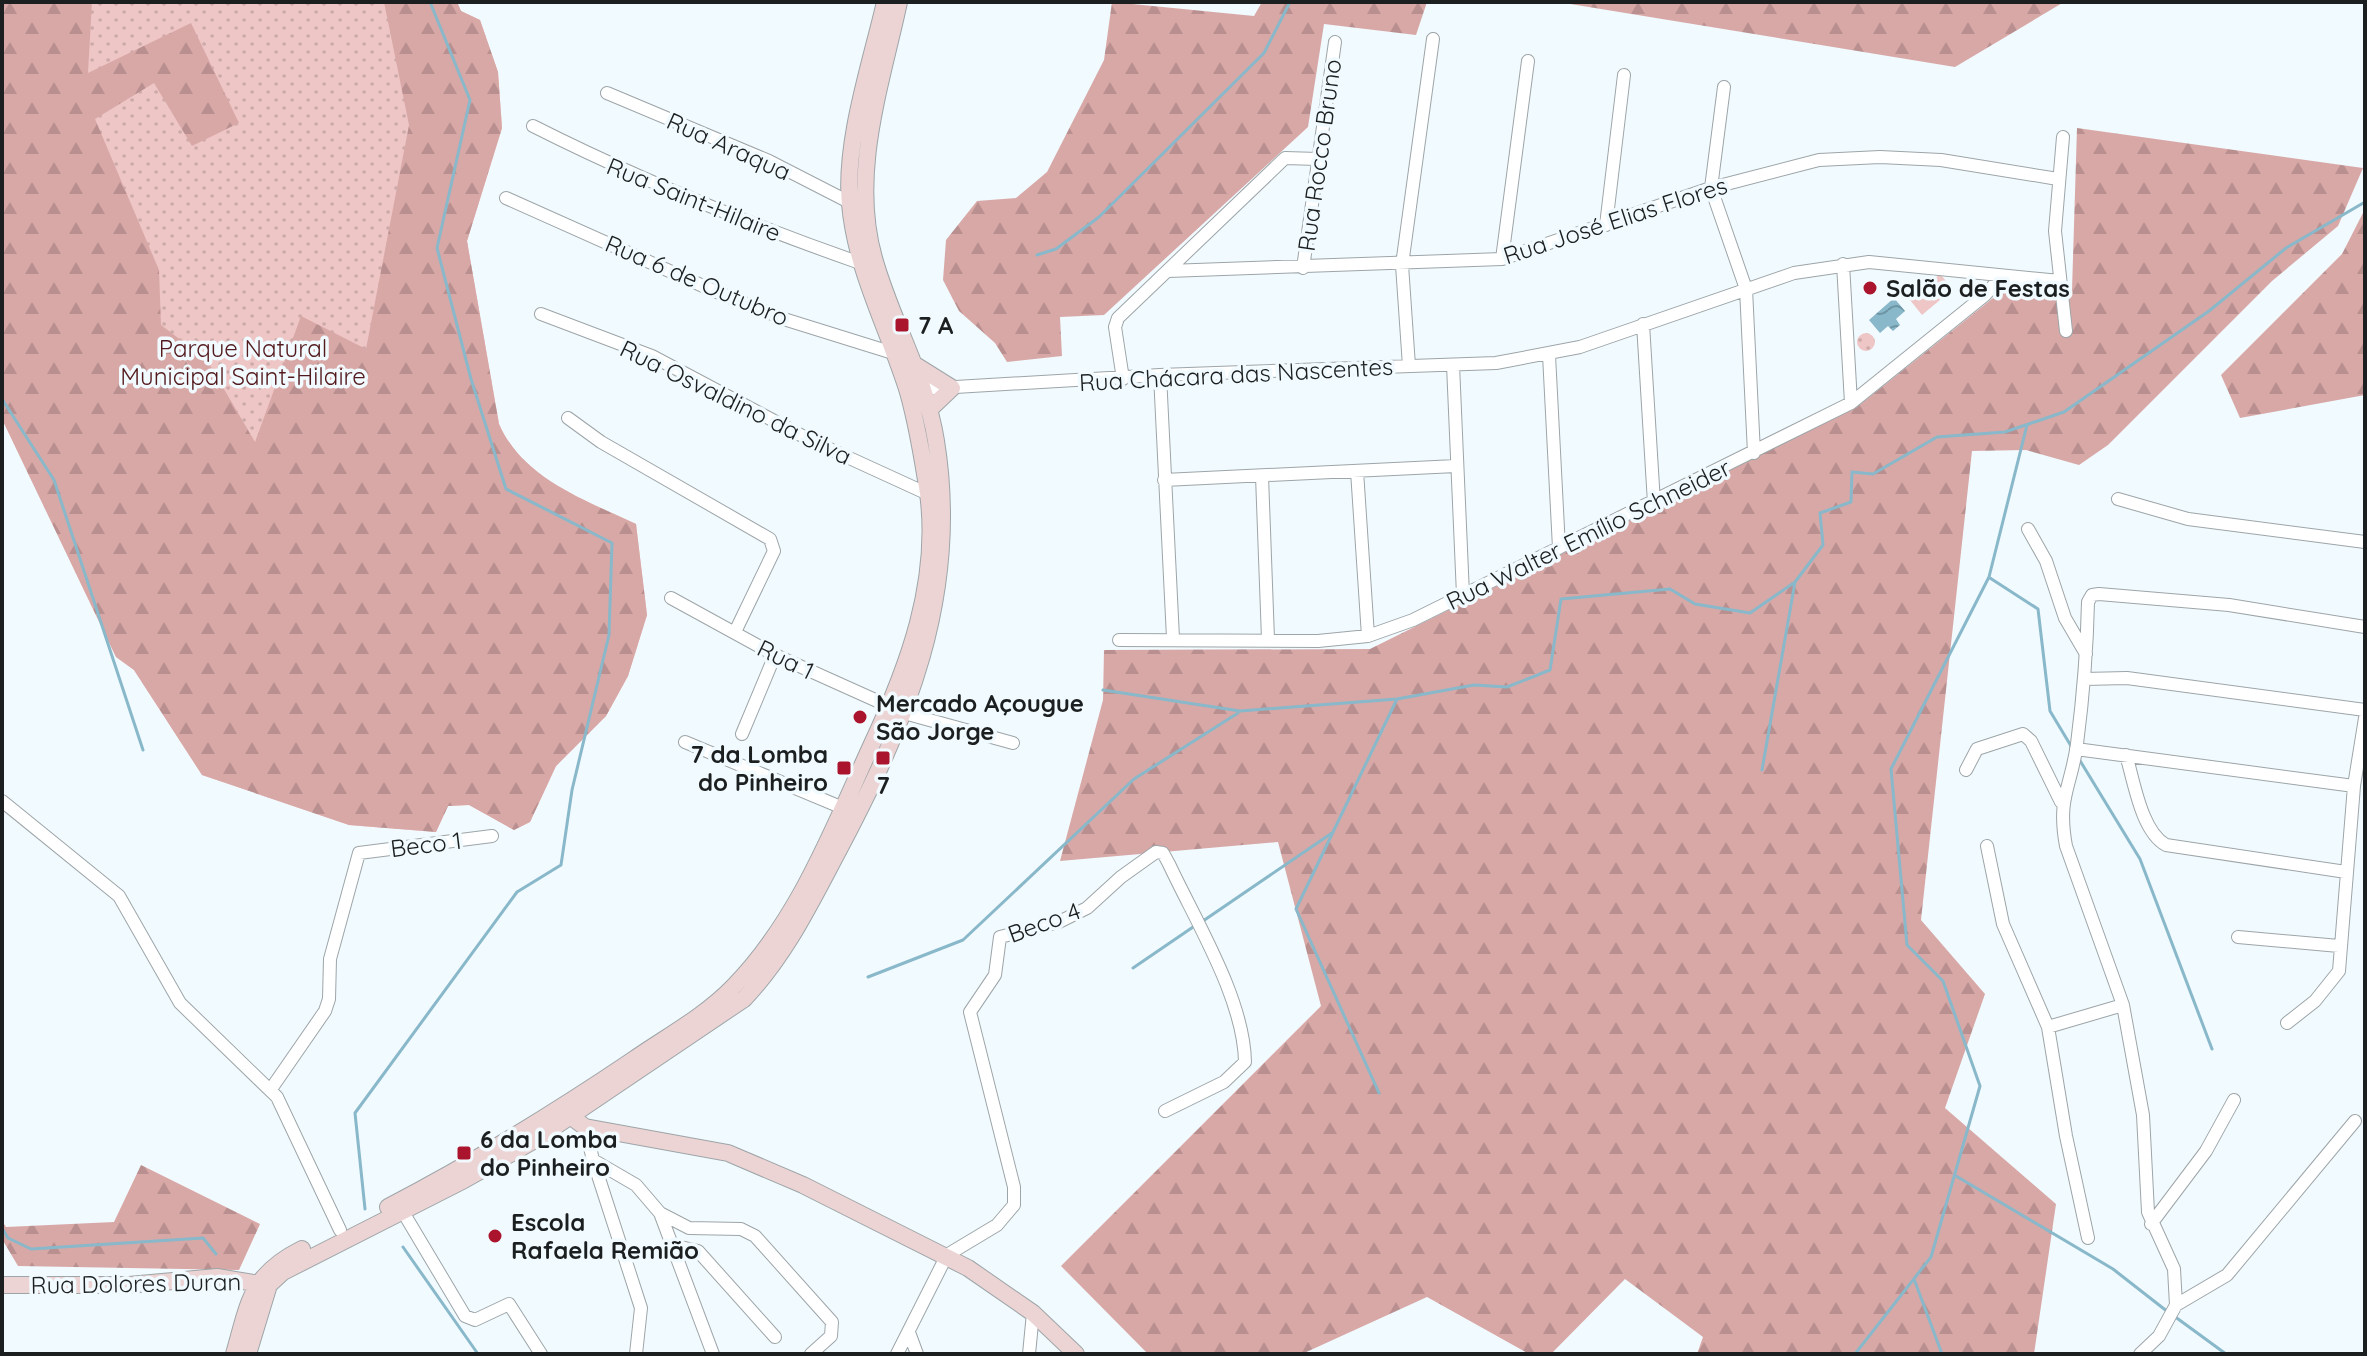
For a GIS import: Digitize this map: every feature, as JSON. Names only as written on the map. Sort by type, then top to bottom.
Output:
[{"type":"main road","points":[[234,1354],[263,1283],[277,1261],[340,1230],[403,1212],[464,1180],[572,1118],[744,999],[771,971],[804,919],[862,806],[929,634],[940,556],[942,499],[930,409],[874,258],[864,212],[865,123],[885,2]]},
{"type":"main road","points":[[899,2],[850,169],[849,202],[860,263],[908,393],[928,494]]},
{"type":"main road","points":[[248,1354],[263,1283],[488,1154],[572,1118],[732,988],[790,911],[897,710],[918,632],[928,563],[922,389],[871,295]]},
{"type":"main road","points":[[912,363],[952,388],[930,409]]},
{"type":"main road","points":[[572,1118],[728,1153],[803,1185],[947,1255],[1033,1313],[1076,1354]]},
{"type":"main road","name":"Rua Dolores Duran","points":[[2,1285],[129,1285],[217,1277],[263,1283]]},
{"type":"street","points":[[1409,366],[1402,265],[1433,39]]},
{"type":"street","name":"Rua Rocco Bruno","points":[[1303,268],[1335,42]]},
{"type":"street","points":[[1502,259],[1528,61]]},
{"type":"street","points":[[1606,225],[1624,75]]},
{"type":"street","points":[[1724,87],[1711,188],[1746,289],[1754,453]]},
{"type":"street","name":"Rua Araqua","points":[[607,93],[769,161],[849,202]]},
{"type":"street","name":"Rua Saint-Hilaire","points":[[533,126],[597,158],[736,214],[760,228],[860,263]]},
{"type":"street","points":[[2063,137],[2055,231],[2066,331]]},
{"type":"street","name":"Rua José Elias Flores","points":[[1168,271],[1402,265],[1502,259],[1711,188],[1789,165],[1849,157],[1941,160],[2058,179]]},
{"type":"street","points":[[1123,379],[1115,323],[1285,158],[1318,159]]},
{"type":"street","name":"Rua 6 de Outubro","points":[[506,198],[787,320],[893,353]]},
{"type":"street","name":"Rua Chácara das Nascentes","points":[[922,389],[1160,375],[1453,365],[1549,355],[1794,273],[1843,264],[1891,262],[2060,281]]},
{"type":"street","points":[[1843,264],[1851,403]]},
{"type":"street","name":"Rua Walter Emílio Schneider","points":[[1119,640],[1318,641],[1368,636],[1413,620],[1851,403],[1985,295],[2002,276]]},
{"type":"street","name":"Rua Osvaldino da Silva","points":[[541,314],[652,356],[810,440],[928,494]]},
{"type":"street","points":[[1643,324],[1654,503]]},
{"type":"street","points":[[1549,355],[1559,548]]},
{"type":"street","points":[[1453,365],[1463,595]]},
{"type":"street","points":[[1160,375],[1173,638]]},
{"type":"street","points":[[568,418],[601,442],[770,539],[774,551],[735,632]]},
{"type":"street","points":[[1164,480],[1456,466]]},
{"type":"street","points":[[1357,471],[1368,636]]},
{"type":"street","points":[[1262,476],[1268,639]]},
{"type":"street","points":[[2118,499],[2188,519],[2365,542]]},
{"type":"street","points":[[2028,529],[2046,561],[2065,618],[2086,654]]},
{"type":"street","points":[[2061,802],[2076,749],[2088,602],[2092,595],[2229,605],[2365,627]]},
{"type":"street","name":"Rua 1","points":[[671,598],[775,655],[897,710],[1013,743]]},
{"type":"street","points":[[742,734],[775,655]]},
{"type":"street","points":[[2084,679],[2127,678],[2365,710]]},
{"type":"street","points":[[2287,1023],[2315,1001],[2339,971],[2354,786],[2365,718]]},
{"type":"street","points":[[1966,770],[1977,749],[1984,744],[2023,734],[2031,741],[2061,802],[2066,846],[2123,1005],[2143,1115],[2151,1224],[2173,1262],[2176,1305]]},
{"type":"street","points":[[685,742],[843,808]]},
{"type":"street","points":[[2076,749],[2354,786]]},
{"type":"street","points":[[2126,755],[2150,827],[2158,840],[2166,845],[2346,872]]},
{"type":"street","points":[[2,801],[119,896],[180,1003],[271,1089],[340,1230]]},
{"type":"street","name":"Beco 1","points":[[271,1089],[325,1011],[329,999],[330,959],[359,853],[492,836]]},
{"type":"street","points":[[1987,846],[2003,924],[2048,1027],[2066,1136],[2088,1238]]},
{"type":"street","name":"Beco 4","points":[[947,1255],[997,1225],[1014,1205],[1014,1187],[970,1012],[995,975],[1000,937],[1059,922],[1087,908],[1121,877],[1156,852],[1163,853],[1233,999],[1245,1047],[1245,1062],[1224,1082],[1165,1111]]},
{"type":"street","points":[[2238,937],[2339,946]]},
{"type":"street","points":[[2048,1027],[2123,1005]]},
{"type":"street","points":[[2151,1224],[2206,1151],[2234,1100]]},
{"type":"street","points":[[572,1118],[593,1160],[641,1308],[636,1354]]},
{"type":"street","points":[[2140,1354],[2159,1336],[2176,1305],[2227,1275],[2355,1121]]},
{"type":"street","points":[[593,1160],[636,1185],[660,1213],[713,1354]]},
{"type":"street","points":[[403,1212],[465,1316],[475,1320],[509,1304],[541,1354]]},
{"type":"street","points":[[660,1213],[689,1228],[741,1229],[755,1236],[832,1322],[831,1336],[811,1354]]},
{"type":"street","points":[[672,1245],[698,1251],[775,1337]]},
{"type":"street","points":[[897,1354],[910,1335],[947,1255]]},
{"type":"street","points":[[1029,1354],[1033,1313]]},
{"type":"street","points":[[910,1335],[917,1354]]},
{"type":"street","points":[[697,1354],[708,1340]]},
{"type":"green space","name":"Parque Natural Municipal Saint-Hilaire","points":[[2,2],[457,2],[461,11],[480,20],[498,72],[502,128],[467,241],[499,424],[523,459],[539,473],[557,486],[636,524],[647,615],[628,676],[606,716],[556,766],[530,822],[514,830],[469,805],[448,806],[436,832],[349,825],[202,775],[134,670],[116,657],[2,419]]},
{"type":"green space","name":"Parque Natural Municipal Saint-Hilaire","points":[[2,2],[92,2],[88,73],[191,23],[239,123],[192,146],[154,83],[95,119],[159,270],[161,325],[207,360],[255,442],[301,316],[366,349],[409,125],[384,2],[457,2],[461,11],[480,20],[498,72],[502,128],[467,241],[499,424],[523,459],[539,473],[557,486],[636,524],[647,615],[628,676],[606,716],[556,766],[530,822],[514,830],[469,805],[448,806],[436,832],[349,825],[202,775],[134,670],[116,657],[2,419]]},
{"type":"green space","points":[[1112,2],[1254,16],[1262,2],[1427,2],[1416,35],[1324,24],[1308,127],[1104,315],[1060,317],[1062,356],[1007,362],[995,343],[959,311],[943,280],[946,240],[977,201],[1016,198],[1047,172],[1104,60]]},
{"type":"green space","points":[[1558,2],[2064,2],[1955,67]]},
{"type":"green space","points":[[2077,128],[2363,168],[2338,226],[2272,281],[2108,445],[2079,465],[2026,450],[1972,451],[1921,920],[1985,994],[1945,1108],[2056,1204],[2034,1354],[1697,1354],[1703,1337],[1625,1279],[1551,1354],[1529,1354],[1427,1297],[1302,1354],[1148,1354],[1061,1266],[1321,1006],[1278,842],[1060,861],[1103,700],[1104,650],[1370,649],[1857,407],[2008,286],[2072,290]]},
{"type":"green space","points":[[2365,209],[2365,395],[2240,418],[2221,375],[2342,254]]},
{"type":"green space","points":[[1940,274],[1953,289],[1922,315],[1910,300]]},
{"type":"green space","points":[[1866,333],[1875,342],[1866,351],[1857,342]]},
{"type":"green space","points":[[141,1165],[260,1224],[239,1270],[18,1266],[2,1239],[2,1221],[6,1227],[114,1222]]},
{"type":"water","points":[[1894,298],[1905,311],[1896,319],[1900,325],[1893,331],[1888,326],[1880,333],[1869,320]]},
{"type":"waterway","points":[[365,1209],[355,1113],[517,892],[561,865],[572,790],[609,635],[612,543],[506,489],[471,379],[437,248],[470,100],[430,2]]},
{"type":"waterway","points":[[1037,255],[1056,249],[1099,217],[1264,53],[1290,2]]},
{"type":"waterway","points":[[1103,690],[1240,711],[1397,699],[1474,685],[1507,687],[1550,670],[1561,599],[1670,589],[1695,604],[1750,613],[1795,582],[1823,545],[1820,513],[1851,502],[1852,472],[1873,474],[1937,437],[2005,432],[2064,412],[2209,311],[2286,248],[2365,202]]},
{"type":"waterway","points":[[2,399],[54,480],[143,750]]},
{"type":"waterway","points":[[1855,1354],[1931,1257],[1980,1086],[1943,981],[1907,945],[1891,769],[1989,577],[2027,425]]},
{"type":"waterway","points":[[1990,578],[2038,609],[2050,711],[2071,746]]},
{"type":"waterway","points":[[1762,770],[1795,582]]},
{"type":"waterway","points":[[1379,1093],[1296,909],[1397,699]]},
{"type":"waterway","points":[[868,977],[963,940],[1134,779],[1238,713]]},
{"type":"waterway","points":[[2079,759],[2140,859],[2212,1049]]},
{"type":"waterway","points":[[1203,921],[1332,833]]},
{"type":"waterway","points":[[1133,968],[1196,925]]},
{"type":"waterway","points":[[1956,1176],[2113,1269],[2168,1312]]},
{"type":"waterway","points":[[2,1228],[8,1238],[31,1249],[203,1238],[216,1254]]},
{"type":"waterway","points":[[403,1247],[478,1354]]},
{"type":"waterway","points":[[1914,1279],[1942,1354]]},
{"type":"waterway","points":[[2174,1316],[2226,1354]]},
{"type":"place","name":"Salão de Festas","points":[[1870,288]]},
{"type":"place","name":"7 A","points":[[902,325]]},
{"type":"place","name":"Mercado Açougue São Jorge","points":[[860,717]]},
{"type":"place","name":"7","points":[[883,758]]},
{"type":"place","name":"7 da Lomba do Pinheiro","points":[[844,768]]},
{"type":"place","name":"6 da Lomba do Pinheiro","points":[[464,1153]]},
{"type":"place","name":"Escola Rafaela Remião","points":[[495,1236]]}]
